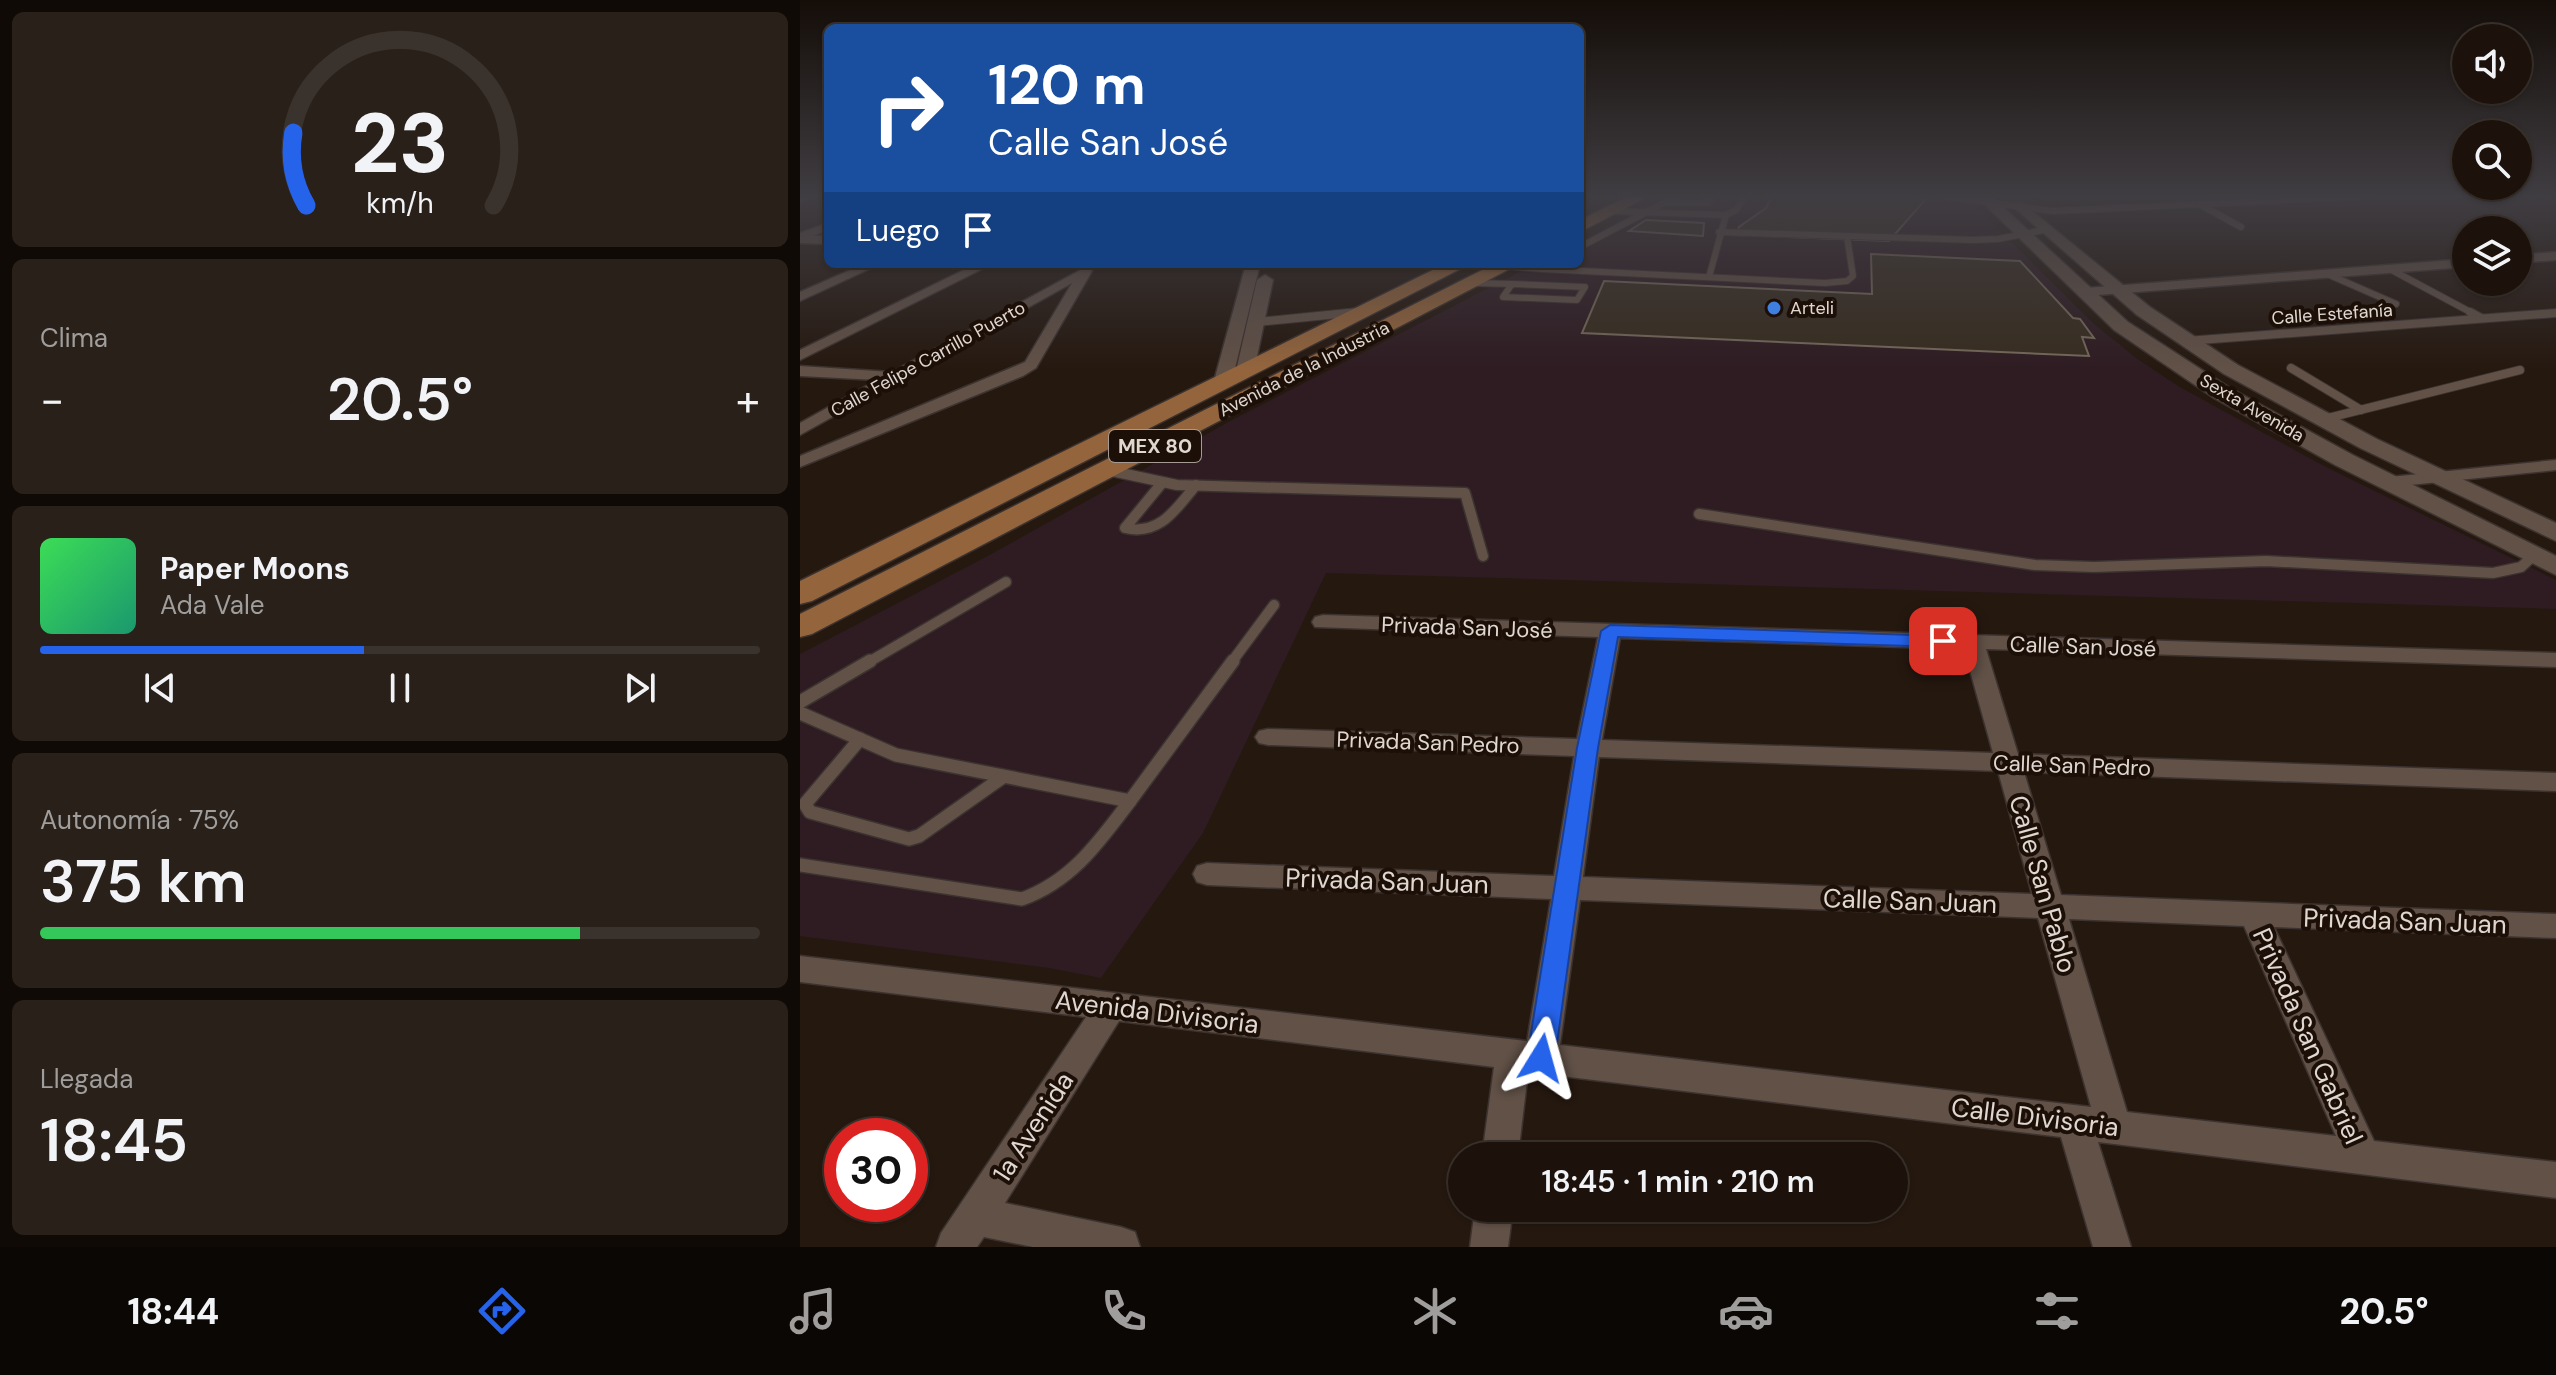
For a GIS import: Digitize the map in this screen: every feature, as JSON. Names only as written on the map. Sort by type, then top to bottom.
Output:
[{"type":"main road","name":"Sexta Avenida","points":[[2045,254],[2121,326],[2222,393],[2389,483],[2556,567]]},
{"type":"main road","name":"Sexta Avenida","points":[[2079,254],[2186,341],[2324,419],[2556,533]]},
{"type":"main road","name":"Avenida de la Industria","points":[[806,585],[1359,312],[1490,271]]},
{"type":"main road","name":"Avenida de la Industria","points":[[800,627],[1490,271]]},
{"type":"street","points":[[2532,258],[2556,256]]},
{"type":"street","points":[[2085,292],[2117,287],[2452,264]]},
{"type":"street","points":[[800,286],[841,268]]},
{"type":"street","points":[[800,297],[865,268]]},
{"type":"street","points":[[800,356],[978,268]]},
{"type":"street","name":"Calle Felipe Carrillo Puerto","points":[[800,430],[1090,268]]},
{"type":"street","name":"Calle Felipe Carrillo Puerto","points":[[800,462],[1031,365],[1091,268]]},
{"type":"street","points":[[1234,376],[1252,268]]},
{"type":"street","points":[[1234,376],[1257,322],[1268,268]]},
{"type":"street","points":[[800,371],[896,377]]},
{"type":"street","name":"Privada San José","points":[[1323,622],[1610,631]]},
{"type":"street","points":[[1504,1142],[1566,888],[1610,631]]},
{"type":"street","name":"Calle San José","points":[[1610,631],[2556,660]]},
{"type":"street","name":"Calle San Pablo","points":[[1973,642],[2114,1126]]},
{"type":"street","name":"Privada San Pedro","points":[[1268,737],[1588,748]]},
{"type":"street","name":"Calle San Pedro","points":[[1588,748],[2556,782]]},
{"type":"street","name":"Privada San Juan","points":[[1207,874],[1566,888]]},
{"type":"street","name":"Calle San Juan","points":[[1566,888],[2254,915]]},
{"type":"street","name":"Privada San Juan","points":[[2254,915],[2556,926]]},
{"type":"street","name":"Privada San Gabriel","points":[[2254,915],[2363,1156]]},
{"type":"street","name":"Avenida Divisoria","points":[[800,969],[1527,1056]]},
{"type":"street","name":"1a Avenida","points":[[955,1247],[1111,1006]]},
{"type":"street","name":"Calle Divisoria","points":[[1527,1056],[2556,1180]]},
{"type":"street","points":[[2074,1122],[2112,1247]]},
{"type":"street","points":[[975,1216],[1121,1246]]},
{"type":"street","points":[[1489,1247],[1492,1222]]},
{"type":"lane","points":[[1709,277],[1714,254]]},
{"type":"lane","points":[[1490,271],[1542,269],[1825,283],[1847,281],[1853,276],[1850,254]]},
{"type":"lane","points":[[2388,268],[2481,318]]},
{"type":"lane","points":[[1490,271],[1585,287],[1577,300],[1503,297],[1490,271]]},
{"type":"lane","points":[[2325,273],[2396,304]]},
{"type":"lane","points":[[1257,322],[1359,312]]},
{"type":"lane","name":"Calle Estefanía","points":[[2186,341],[2556,313]]},
{"type":"lane","points":[[2291,368],[2361,410]]},
{"type":"lane","points":[[2324,419],[2520,370]]},
{"type":"lane","points":[[2389,483],[2556,465]]},
{"type":"lane","points":[[1106,470],[1162,483],[1465,493],[1483,556]]},
{"type":"lane","points":[[1162,483],[1125,528],[1135,532],[1161,527],[1196,485]]},
{"type":"lane","points":[[1699,514],[2035,565],[2094,567],[2266,561],[2493,573],[2521,567],[2533,556]]},
{"type":"lane","points":[[800,702],[1006,582]]},
{"type":"lane","points":[[800,865],[1022,899],[1043,894],[1073,874],[1274,605]]},
{"type":"lane","points":[[800,713],[920,761],[1130,801]]},
{"type":"lane","points":[[860,739],[805,804],[810,812],[909,839],[919,836],[1003,777]]},
{"type":"shaded area","points":[[1584,254],[2024,254],[2093,323],[2136,358],[2178,386],[2324,466],[2556,580],[2556,609],[1326,573],[1203,833],[1101,978],[1049,968],[800,936],[800,654],[986,557],[1232,420],[1527,268],[1584,268]]},
{"type":"building","points":[[1871,254],[2020,261],[2073,318],[2080,319],[2094,338],[2082,337],[2089,356],[1582,333],[1604,281],[1872,294]]},
{"type":"place","name":"Arteli","points":[[1774,308]]},
{"type":"route","points":[[1541,1058],[1588,748],[1610,631],[1943,641]]}]
